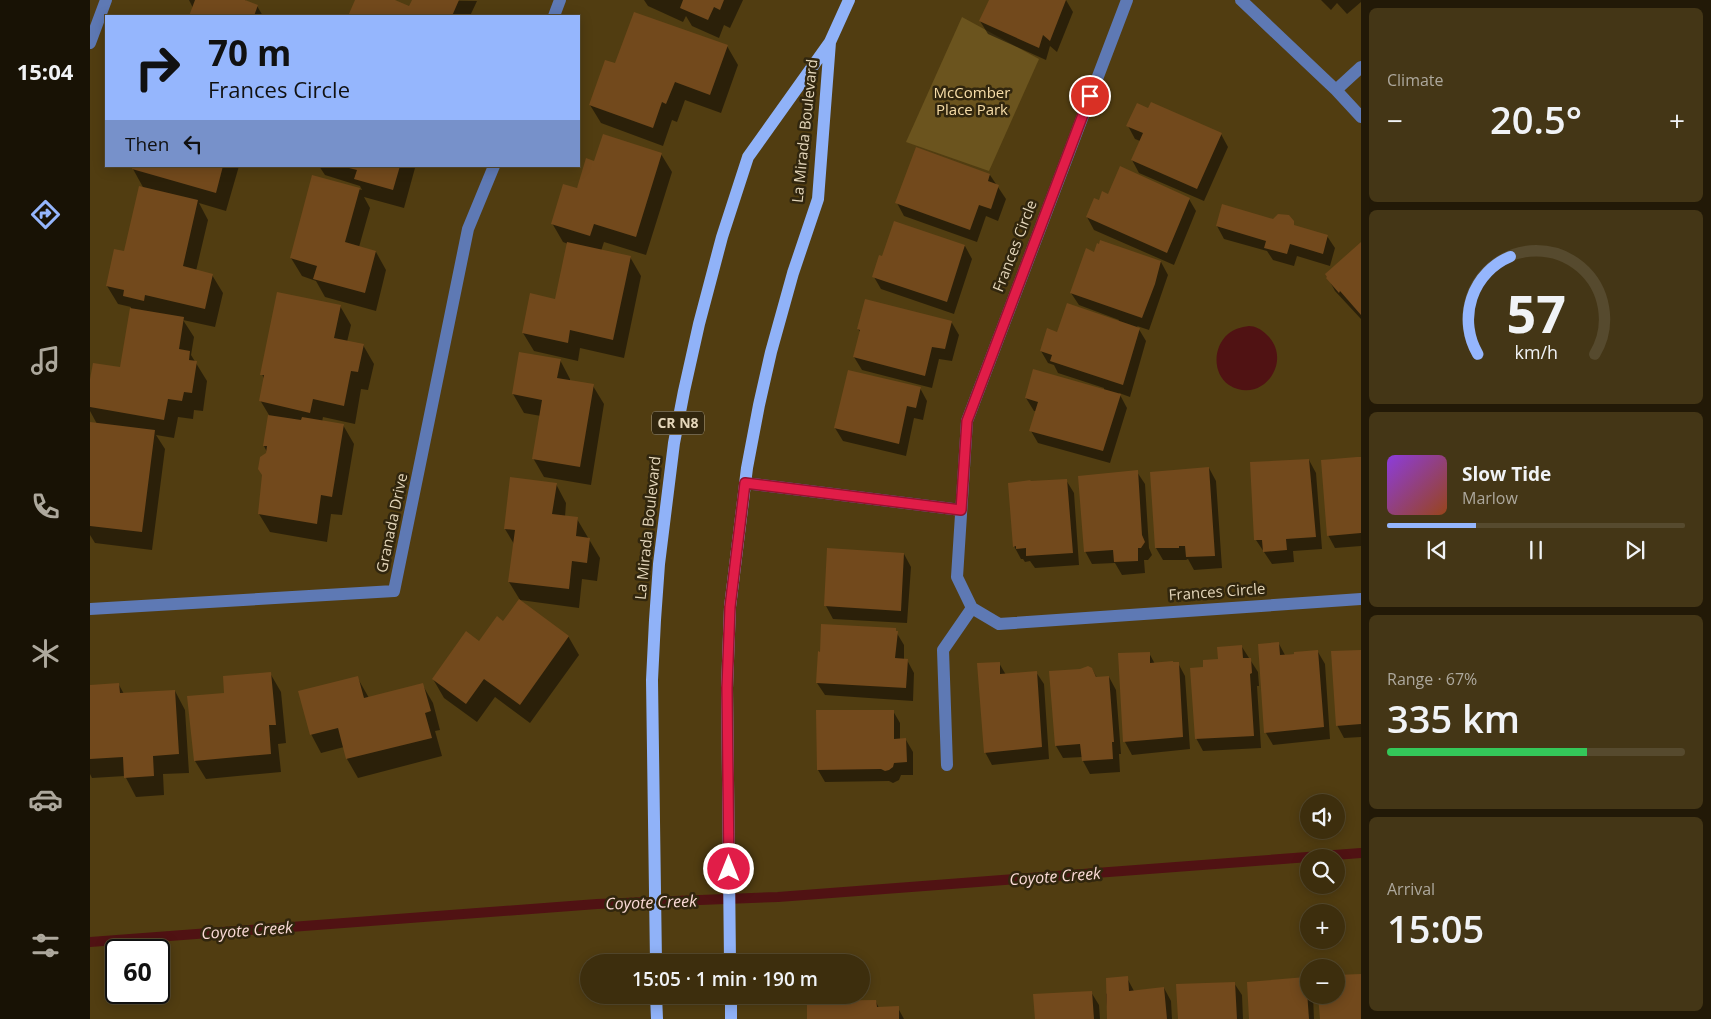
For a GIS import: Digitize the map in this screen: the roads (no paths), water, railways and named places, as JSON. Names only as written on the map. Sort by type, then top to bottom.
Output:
[{"type":"main road","name":"La Mirada Boulevard","points":[[656,954],[652,680],[659,564],[674,442],[686,382],[722,237],[748,157],[830,42],[849,0]]},
{"type":"main road","name":"La Mirada Boulevard","points":[[730,954],[727,688],[730,607],[745,483],[759,405],[771,352],[793,273],[818,199],[830,42]]},
{"type":"main road","points":[[656,1004],[657,1019]]},
{"type":"main road","points":[[731,1004],[731,1019]]},
{"type":"street","points":[[90,43],[106,0]]},
{"type":"street","points":[[554,15],[560,0]]},
{"type":"street","name":"Frances Circle","points":[[1126,0],[967,421],[957,577],[972,608],[999,624],[1361,599]]},
{"type":"street","points":[[1240,0],[1336,90],[1361,117]]},
{"type":"street","points":[[1336,90],[1361,68]]},
{"type":"street","name":"Granada Drive","points":[[90,609],[394,591],[468,229],[494,167]]},
{"type":"street","points":[[745,483],[961,510]]},
{"type":"street","points":[[947,765],[944,650],[972,608]]},
{"type":"waterway","name":"Coyote Creek","points":[[90,942],[597,904],[778,897],[1361,853]]},
{"type":"park label","name":"McComber Place Park","points":[[972,102]]}]
